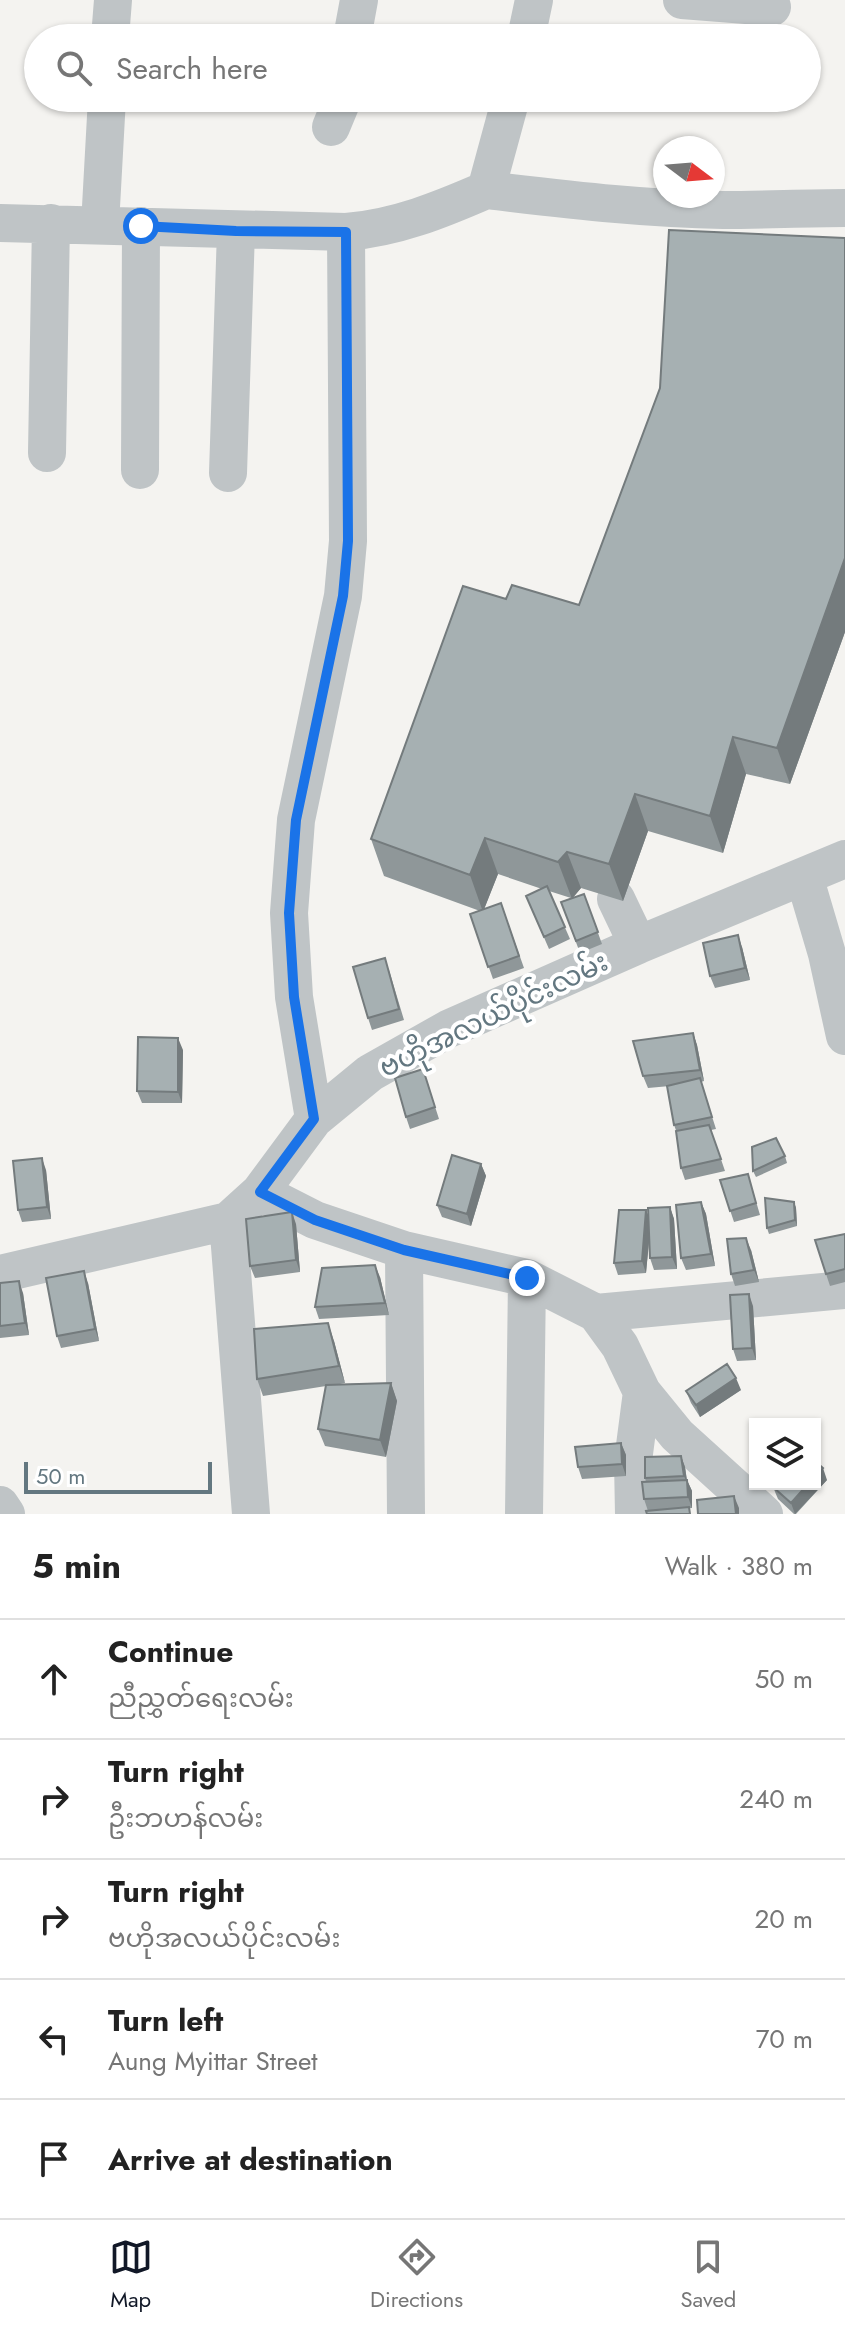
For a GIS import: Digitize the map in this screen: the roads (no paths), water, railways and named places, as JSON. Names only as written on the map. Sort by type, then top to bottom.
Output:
[{"type":"street","points":[[111,24],[113,0]]},
{"type":"street","points":[[355,24],[359,0]]},
{"type":"street","points":[[529,24],[534,0]]},
{"type":"street","points":[[682,0],[772,7]]},
{"type":"street","points":[[100,225],[106,112]]},
{"type":"street","points":[[486,190],[507,112]]},
{"type":"street","points":[[0,223],[346,232],[370,230],[426,216],[486,190],[587,202],[680,208],[845,208]]},
{"type":"street","points":[[47,453],[51,223]]},
{"type":"street","points":[[140,470],[141,226]]},
{"type":"street","points":[[228,473],[236,231]]},
{"type":"street","points":[[314,1119],[294,997],[289,913],[296,820],[343,596],[348,541],[346,232]]},
{"type":"street","name":"ဗဟိုအလယ်ပိုင်းလမ်း","points":[[0,1274],[228,1221],[260,1192],[314,1119],[370,1073],[448,1029],[638,945],[845,859]]},
{"type":"street","points":[[804,876],[827,954],[845,1036]]},
{"type":"street","points":[[616,899],[638,945]]},
{"type":"street","points":[[260,1192],[315,1220],[404,1250],[527,1278],[596,1313],[620,1346],[642,1392],[677,1435],[764,1514]]},
{"type":"street","points":[[228,1221],[251,1514]]},
{"type":"street","points":[[404,1250],[406,1514]]},
{"type":"street","points":[[524,1514],[527,1278]]},
{"type":"street","points":[[596,1313],[845,1290]]},
{"type":"street","points":[[634,1514],[633,1461],[642,1392]]},
{"type":"street","points":[[0,1505],[6,1514]]}]
